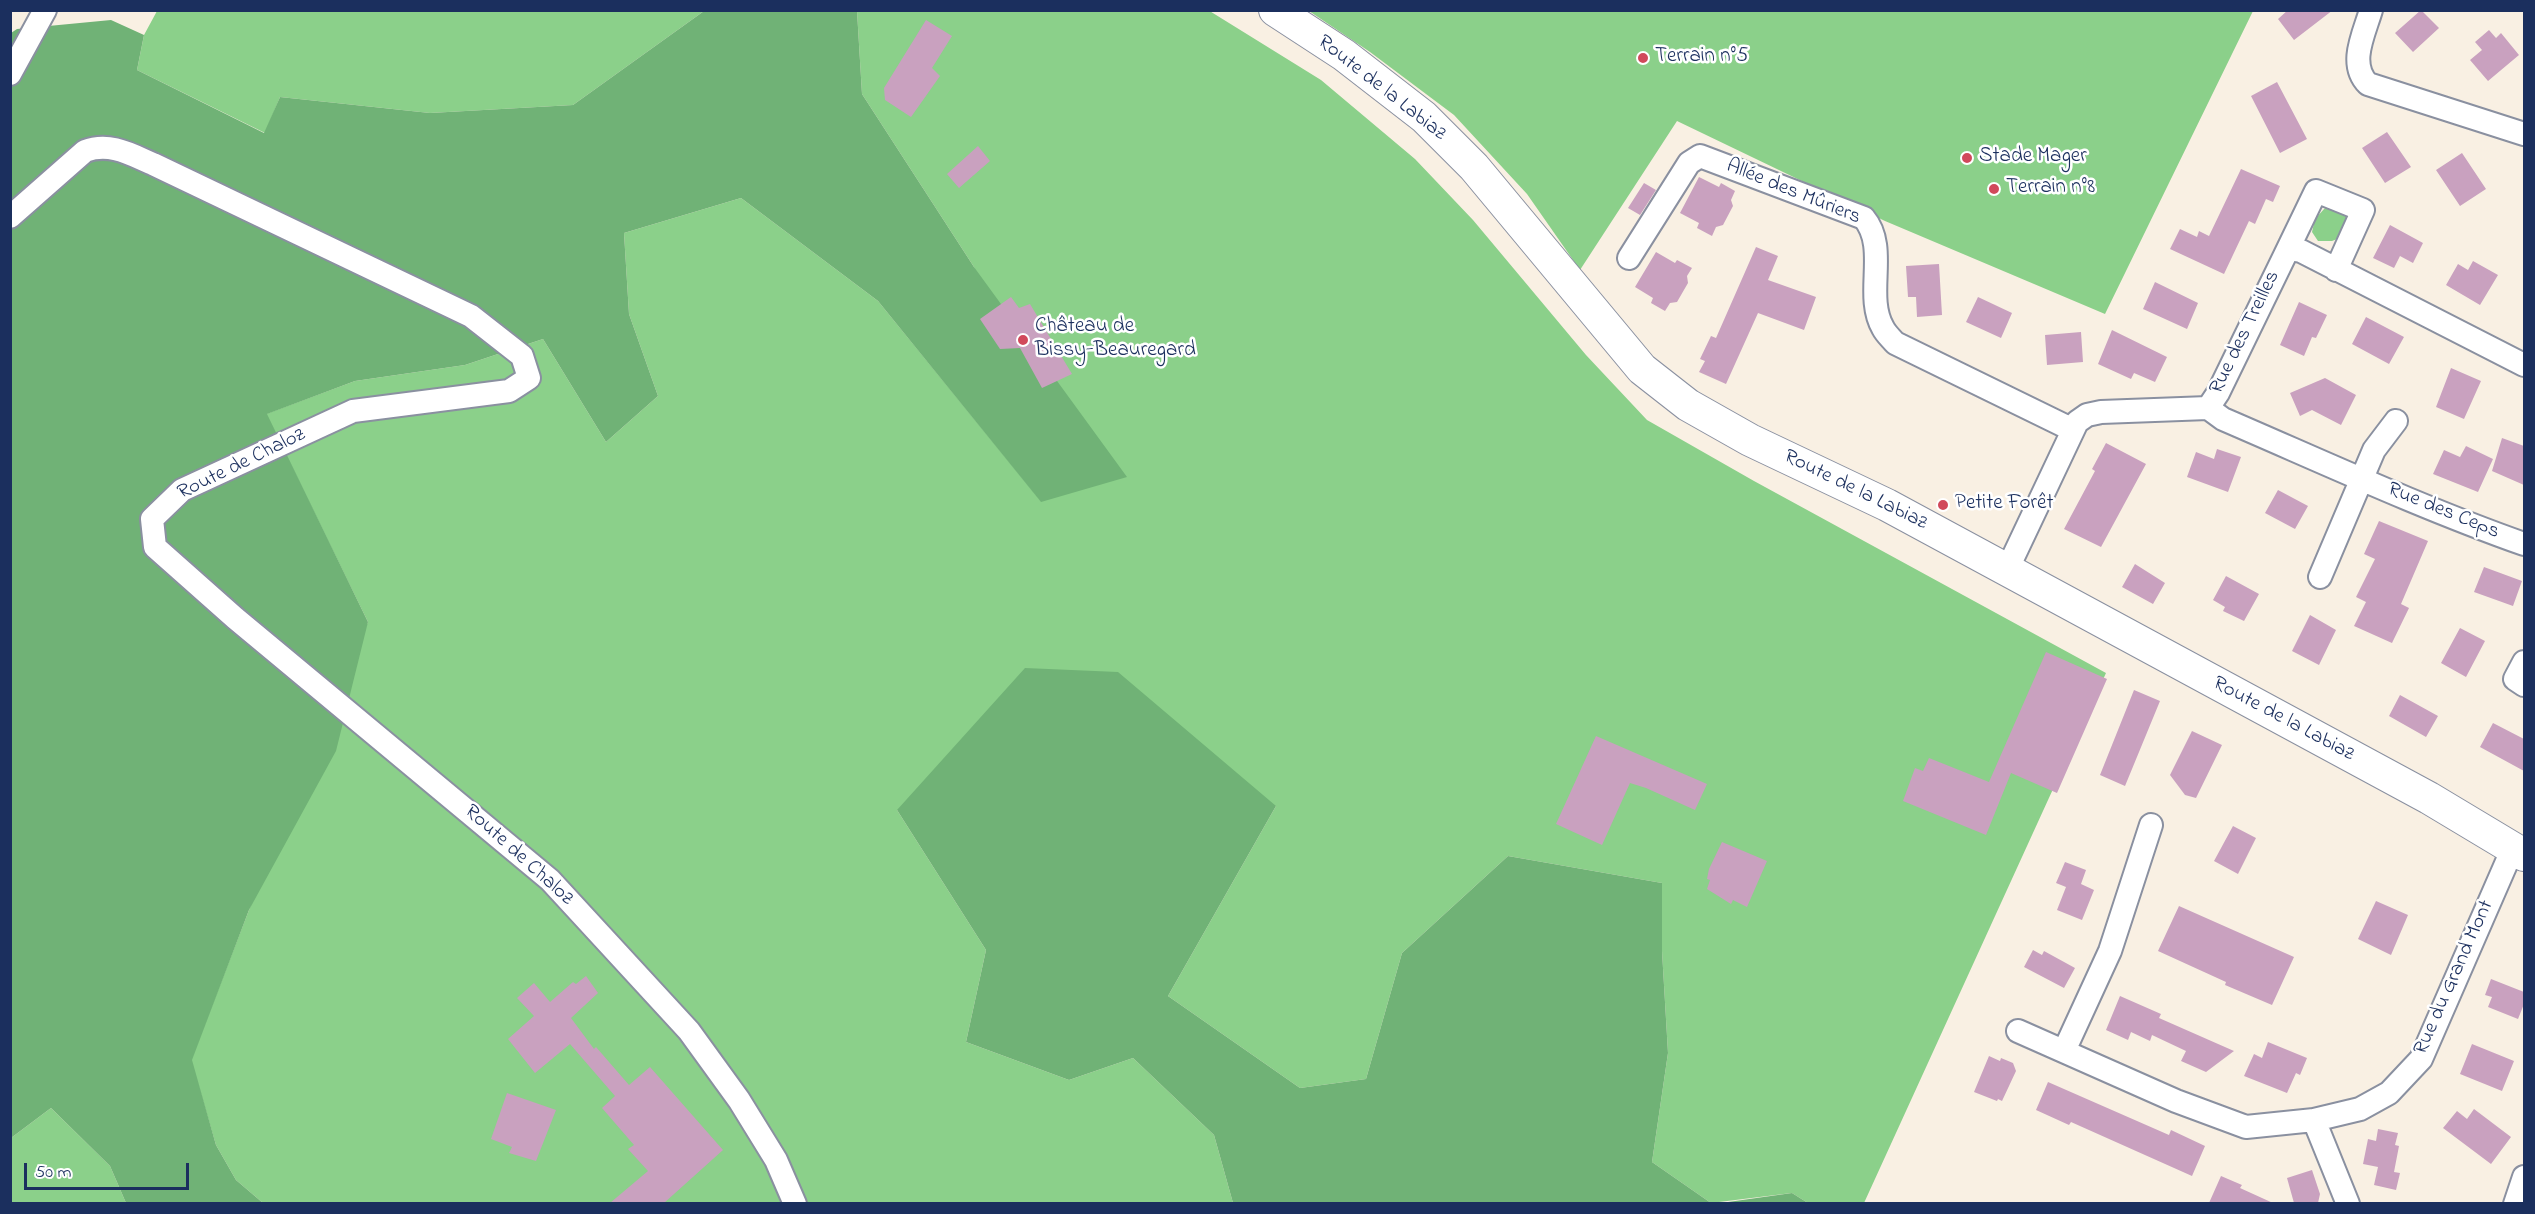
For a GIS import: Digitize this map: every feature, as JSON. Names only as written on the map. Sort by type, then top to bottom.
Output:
[{"type":"main road","name":"Route de la Labiaz","points":[[1275,10],[1344,55],[1424,117],[1474,167],[1642,369],[1688,405],[1750,440],[1887,505],[2429,798],[2519,852]]},
{"type":"street","points":[[10,74],[45,10]]},
{"type":"street","points":[[2371,10],[2357,57],[2362,77],[2373,87],[2524,134]]},
{"type":"street","name":"Route de Chaloz","points":[[10,217],[85,152],[96,147],[114,148],[153,164],[471,316],[522,356],[529,378],[509,391],[353,411],[182,490],[152,519],[155,547],[234,618],[550,880],[690,1031],[764,1140],[776,1160],[795,1203]]},
{"type":"street","name":"Allée des Mûriers","points":[[1629,258],[1689,163],[1700,156],[1764,179],[1864,218],[1871,226],[1875,239],[1878,316],[1883,330],[1895,343],[2073,430]]},
{"type":"street","name":"Rue des Treilles","points":[[2007,570],[2077,422],[2087,415],[2101,412],[2208,408],[2218,393],[2316,191],[2363,210],[2336,270]]},
{"type":"street","name":"Rue des Treilles","points":[[2288,249],[2301,251],[2524,365]]},
{"type":"street","name":"Rue des Ceps","points":[[2208,408],[2223,419],[2479,528],[2524,544]]},
{"type":"street","name":"Rue des Ceps","points":[[2320,577],[2374,450],[2396,421]]},
{"type":"street","points":[[2524,662],[2515,680],[2524,685]]},
{"type":"street","points":[[2064,1051],[2110,951],[2151,825]]},
{"type":"street","name":"Rue du Grand Mont","points":[[2019,1031],[2176,1101],[2246,1127],[2314,1120],[2360,1109],[2389,1093],[2421,1059],[2519,852]]},
{"type":"street","points":[[2314,1120],[2348,1203]]},
{"type":"street","points":[[2515,1203],[2524,1177]]},
{"type":"green space","points":[[1208,10],[1321,80],[1415,159],[1473,220],[1586,355],[1647,420],[2106,673],[1864,1203],[1808,1203],[1792,1193],[1711,1203],[1652,1162],[1668,1053],[1662,951],[1662,883],[1508,856],[1402,953],[1366,1079],[1300,1088],[1168,996],[1276,806],[897,810],[986,950],[966,1042],[1069,1080],[1133,1058],[1214,1135],[1233,1203],[263,1203],[236,1180],[216,1145],[191,1060],[249,910],[368,622],[266,414],[355,381],[465,365],[543,339],[606,442],[658,396],[629,314],[624,233],[741,198],[878,301],[1041,501],[974,267],[862,94],[857,11]]},
{"type":"green space","points":[[157,11],[704,11],[573,105],[430,113],[280,97],[265,133],[137,70],[144,35]]},
{"type":"green space","points":[[704,11],[857,11],[862,94],[974,267],[1127,477],[1041,502],[878,301],[741,198],[624,233],[629,314],[658,396],[606,442],[543,339],[465,365],[355,381],[267,414],[368,622],[336,751],[249,910],[192,1060],[216,1145],[236,1180],[263,1203],[126,1203],[110,1166],[51,1108],[11,1138],[11,33],[17,29],[111,20],[144,35],[137,70],[264,133],[280,97],[430,113],[573,105]]},
{"type":"green space","name":"Stade Mager","points":[[1309,11],[2253,11],[2105,314],[1885,221],[1677,121],[1580,270],[1527,194],[1454,115],[1370,52]]},
{"type":"green space","points":[[2325,208],[2344,211],[2352,221],[2345,236],[2332,241],[2318,241],[2312,232],[2315,219]]},
{"type":"green space","points":[[1025,668],[1118,672],[1276,806],[1168,996],[1300,1088],[1366,1079],[1402,953],[1508,856],[1662,883],[1662,951],[1668,1053],[1652,1162],[1711,1203],[1233,1203],[1214,1135],[1133,1058],[1069,1080],[966,1042],[986,950],[897,810]]},
{"type":"green space","points":[[51,1108],[110,1166],[126,1203],[11,1204],[11,1138]]},
{"type":"green space","points":[[1792,1193],[1808,1203],[1721,1203]]},
{"type":"building","points":[[2288,10],[2333,10],[2294,40],[2278,19]]},
{"type":"building","points":[[2421,10],[2439,28],[2413,52],[2395,33]]},
{"type":"building","points":[[926,20],[952,36],[932,68],[940,76],[911,117],[885,100],[884,88]]},
{"type":"building","points":[[2489,30],[2496,38],[2501,33],[2519,55],[2488,81],[2470,60],[2482,50],[2475,42]]},
{"type":"building","points":[[2277,82],[2307,139],[2280,153],[2251,96]]},
{"type":"building","points":[[2387,132],[2411,167],[2385,183],[2362,148]]},
{"type":"building","points":[[978,146],[990,161],[959,188],[947,174]]},
{"type":"building","points":[[2462,153],[2486,189],[2460,206],[2436,170]]},
{"type":"building","points":[[2241,169],[2280,186],[2273,202],[2266,199],[2255,224],[2249,221],[2224,274],[2170,249],[2180,229],[2197,237],[2199,231],[2209,236]]},
{"type":"building","points":[[1699,177],[1719,187],[1721,183],[1735,191],[1731,200],[1733,206],[1723,225],[1716,227],[1712,236],[1697,228],[1699,223],[1680,213]]},
{"type":"building","points":[[1644,183],[1656,190],[1640,215],[1628,208]]},
{"type":"building","points":[[2390,225],[2423,243],[2413,263],[2400,256],[2394,268],[2373,258]]},
{"type":"building","points":[[1756,247],[1778,256],[1768,280],[1816,297],[1804,330],[1758,313],[1726,384],[1699,372],[1705,361],[1700,359],[1711,336],[1716,338]]},
{"type":"building","points":[[1656,252],[1675,263],[1677,260],[1692,268],[1687,276],[1688,283],[1677,302],[1670,303],[1665,311],[1651,303],[1653,298],[1635,287]]},
{"type":"building","points":[[2473,261],[2498,275],[2480,305],[2446,285],[2458,264],[2468,270]]},
{"type":"building","points":[[1939,264],[1942,315],[1917,317],[1916,297],[1908,297],[1906,266]]},
{"type":"building","points":[[2155,282],[2198,303],[2187,329],[2143,309]]},
{"type":"building","name":"Château de Bissy-Beauregard","points":[[1011,297],[1019,308],[1030,304],[1072,374],[1042,388],[1020,348],[1000,349],[980,319]]},
{"type":"building","points":[[1978,297],[2012,313],[2001,338],[1966,322]]},
{"type":"building","points":[[2299,302],[2327,315],[2316,338],[2312,337],[2304,356],[2280,345]]},
{"type":"building","points":[[2366,317],[2404,337],[2389,364],[2352,344]]},
{"type":"building","points":[[2112,330],[2167,357],[2155,382],[2134,373],[2131,379],[2098,364]]},
{"type":"building","points":[[2081,332],[2083,362],[2047,365],[2045,335]]},
{"type":"building","points":[[2451,368],[2481,381],[2464,419],[2436,407]]},
{"type":"building","points":[[2325,378],[2356,395],[2341,425],[2312,410],[2300,416],[2290,393]]},
{"type":"building","points":[[2502,438],[2524,446],[2524,485],[2492,471]]},
{"type":"building","points":[[2106,443],[2146,464],[2101,547],[2064,529],[2095,471],[2092,469]]},
{"type":"building","points":[[2466,446],[2493,459],[2478,492],[2433,474],[2444,450],[2460,457]]},
{"type":"building","points":[[2217,449],[2241,457],[2228,492],[2187,477],[2196,452],[2214,459]]},
{"type":"building","points":[[2278,490],[2308,506],[2295,529],[2265,513]]},
{"type":"building","points":[[2379,521],[2428,541],[2401,604],[2409,608],[2392,643],[2354,626],[2366,602],[2356,597],[2375,559],[2364,554]]},
{"type":"building","points":[[2135,564],[2165,583],[2153,604],[2122,587]]},
{"type":"building","points":[[2484,567],[2522,581],[2513,606],[2474,592]]},
{"type":"building","points":[[2226,576],[2259,594],[2244,621],[2223,611],[2225,607],[2213,600]]},
{"type":"building","points":[[2310,615],[2336,630],[2319,665],[2292,651]]},
{"type":"building","points":[[2460,628],[2485,641],[2466,677],[2441,663]]},
{"type":"building","points":[[2046,652],[2107,679],[2057,793],[2011,773],[1986,835],[1903,801],[1915,768],[1923,771],[1929,758],[1989,782]]},
{"type":"building","points":[[2134,690],[2160,701],[2125,786],[2100,775]]},
{"type":"building","points":[[2400,695],[2438,716],[2426,737],[2389,716]]},
{"type":"building","points":[[2493,723],[2524,739],[2524,771],[2480,747]]},
{"type":"building","points":[[2192,731],[2222,745],[2196,798],[2185,795],[2170,775]]},
{"type":"building","points":[[1596,736],[1707,784],[1695,810],[1630,783],[1602,845],[1556,824]]},
{"type":"building","points":[[2233,826],[2256,838],[2238,874],[2214,861]]},
{"type":"building","points":[[1722,842],[1767,861],[1747,907],[1733,900],[1731,904],[1707,889],[1710,880],[1707,879],[1709,869]]},
{"type":"building","points":[[2065,862],[2086,870],[2081,884],[2094,890],[2082,920],[2057,910],[2066,887],[2056,883]]},
{"type":"building","points":[[2376,901],[2408,915],[2391,955],[2358,939]]},
{"type":"building","points":[[2179,906],[2294,957],[2272,1005],[2225,985],[2226,982],[2158,951]]},
{"type":"building","points":[[2033,950],[2042,955],[2044,951],[2075,968],[2064,988],[2024,967]]},
{"type":"building","points":[[586,976],[598,993],[571,1018],[594,1049],[596,1047],[629,1085],[650,1067],[723,1150],[664,1203],[610,1203],[648,1171],[628,1149],[634,1145],[602,1108],[615,1096],[570,1044],[535,1073],[508,1039],[534,1016],[517,998],[534,983],[550,1002],[573,982],[576,984]]},
{"type":"building","points":[[2491,979],[2524,992],[2524,1004],[2518,1019],[2488,1007],[2492,997],[2485,995]]},
{"type":"building","points":[[2120,996],[2161,1014],[2159,1018],[2234,1051],[2206,1072],[2181,1061],[2186,1051],[2152,1035],[2150,1041],[2131,1032],[2128,1040],[2106,1030]]},
{"type":"building","points":[[2268,1042],[2307,1058],[2300,1075],[2296,1073],[2287,1093],[2244,1076],[2254,1054],[2262,1058]]},
{"type":"building","points":[[2472,1044],[2514,1061],[2502,1091],[2460,1074]]},
{"type":"building","points":[[1989,1056],[2013,1063],[2016,1071],[2002,1101],[1974,1092]]},
{"type":"building","points":[[2048,1082],[2169,1135],[2171,1130],[2205,1146],[2192,1176],[2071,1122],[2069,1125],[2036,1110]]},
{"type":"building","points":[[507,1093],[556,1110],[536,1161],[509,1153],[512,1147],[491,1139]]},
{"type":"building","points":[[2474,1109],[2511,1137],[2491,1164],[2443,1128],[2457,1111],[2467,1119]]},
{"type":"building","points":[[2378,1129],[2398,1133],[2395,1145],[2399,1146],[2394,1172],[2400,1173],[2396,1190],[2374,1185],[2378,1167],[2363,1164],[2368,1139],[2376,1141]]},
{"type":"building","points":[[2312,1170],[2320,1194],[2318,1203],[2294,1203],[2287,1178]]},
{"type":"building","points":[[2221,1176],[2242,1185],[2240,1188],[2273,1203],[2209,1203]]},
{"type":"place","name":"Terrain n°5","points":[[1643,58]]},
{"type":"place","name":"Stade Mager","points":[[1967,158]]},
{"type":"place","name":"Terrain n°8","points":[[1994,189]]},
{"type":"place","name":"Château de Bissy-Beauregard","points":[[1023,340]]},
{"type":"place","name":"Petite Forêt","points":[[1943,505]]}]
